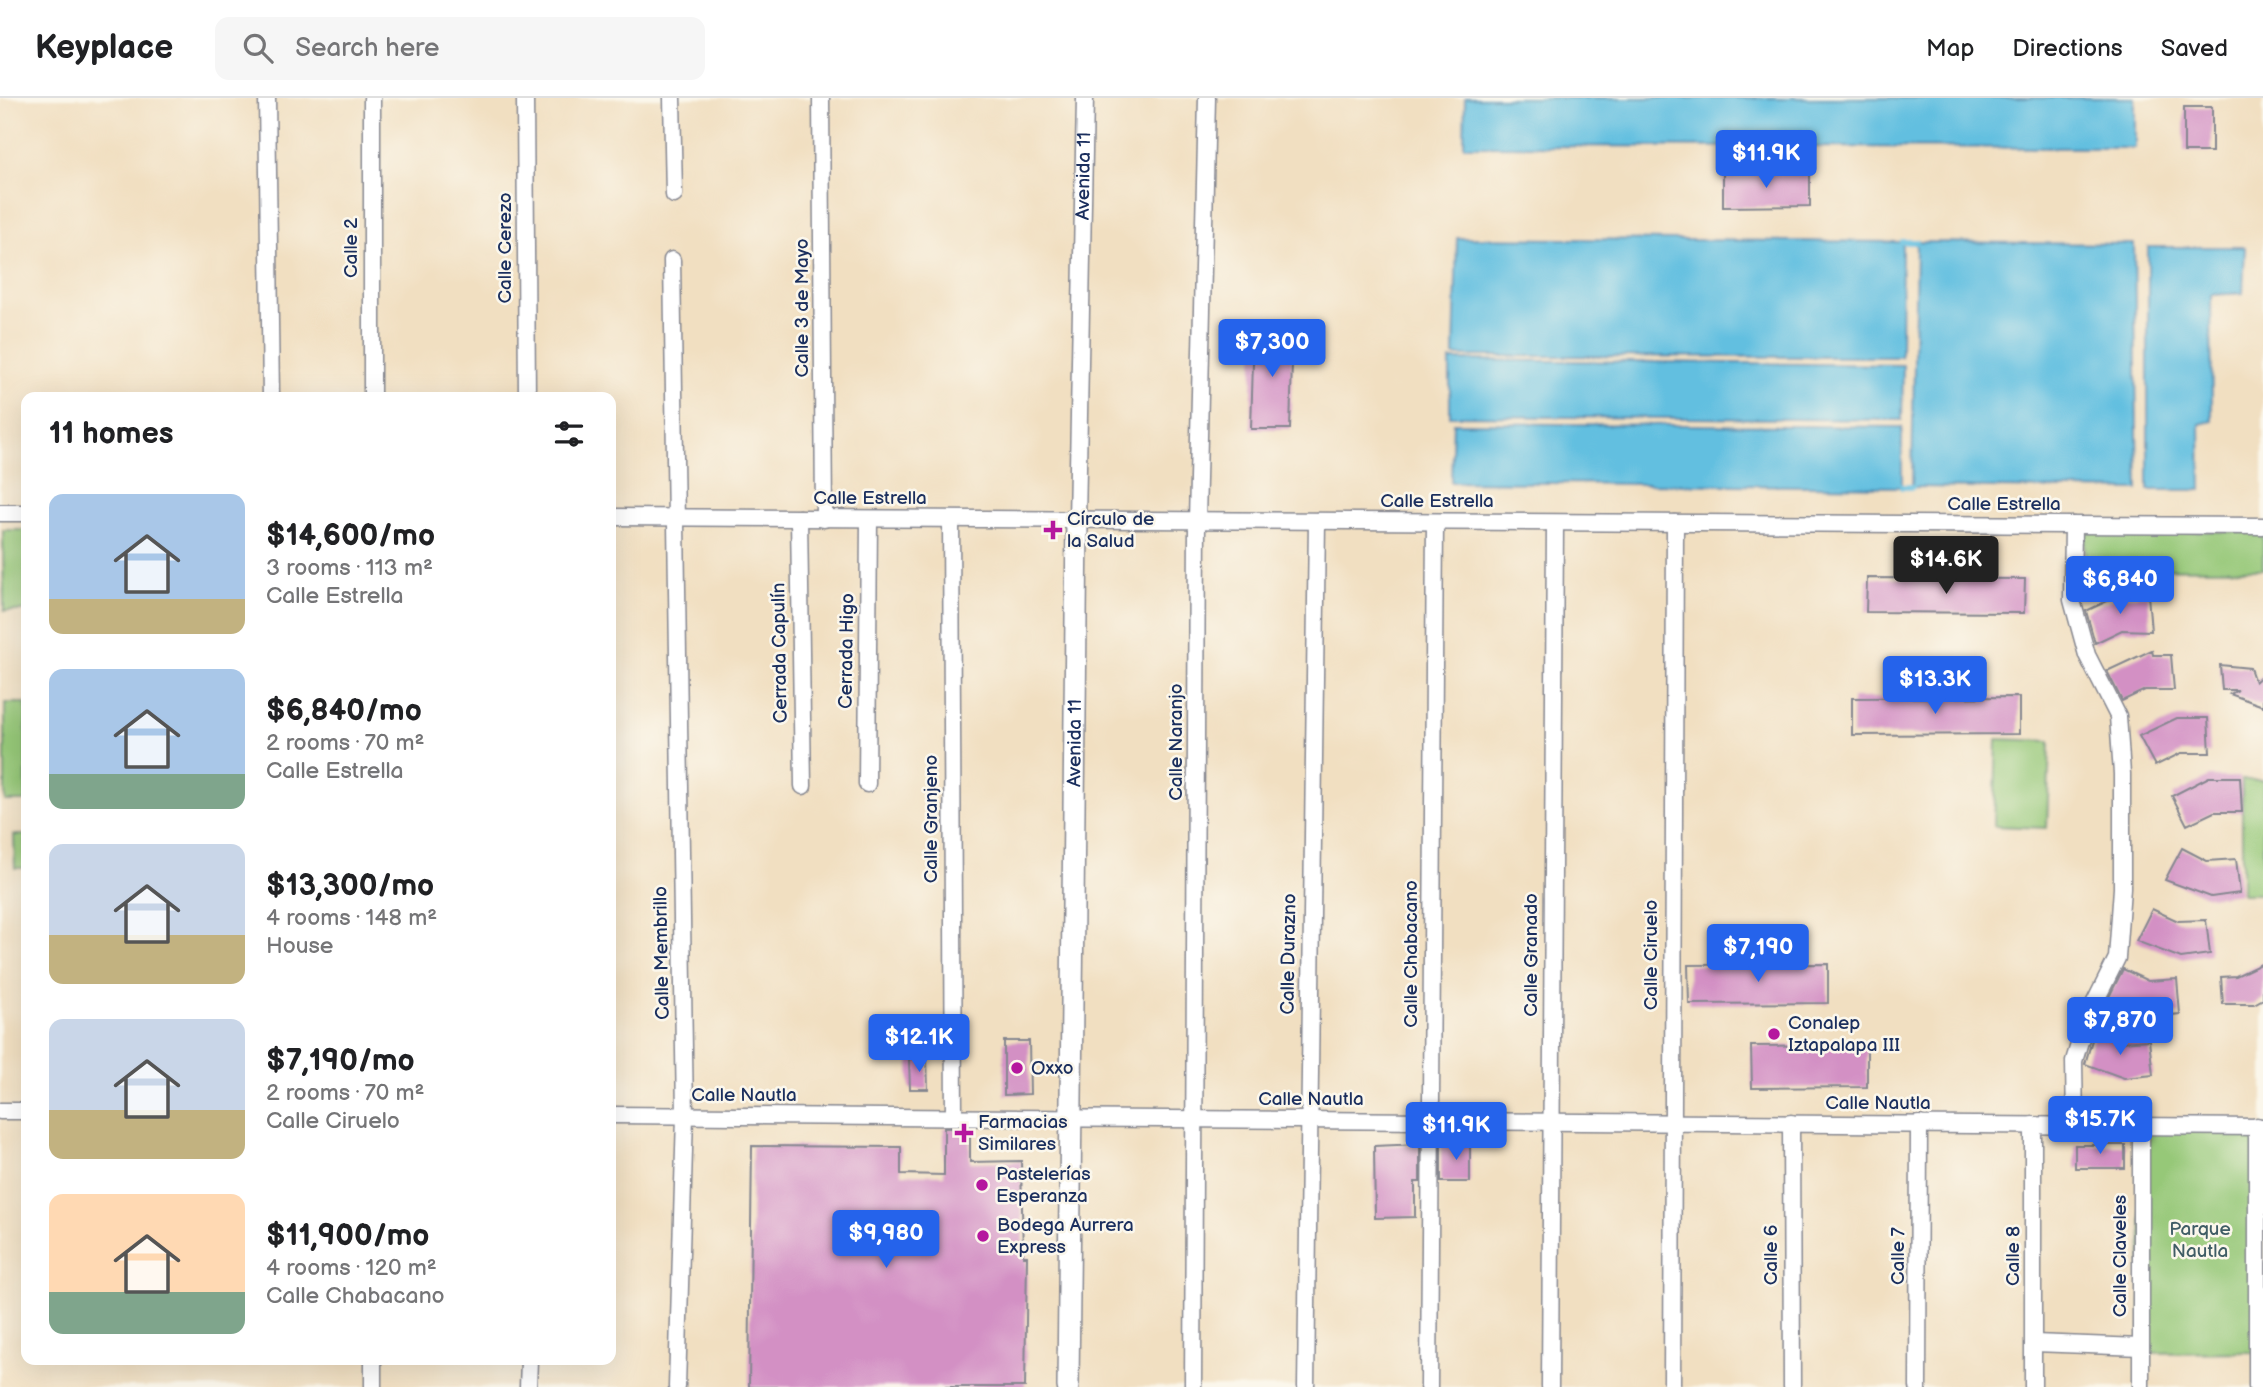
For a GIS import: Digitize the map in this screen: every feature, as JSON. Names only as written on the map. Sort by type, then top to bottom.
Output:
[{"type":"street","points":[[267,98],[271,392]]},
{"type":"street","name":"Calle 2","points":[[372,98],[372,392]]},
{"type":"street","name":"Calle Cerezo","points":[[525,98],[527,392]]},
{"type":"street","points":[[672,98],[674,195]]},
{"type":"street","name":"Calle 3 de Mayo","points":[[821,98],[824,519]]},
{"type":"street","name":"Avenida 11","points":[[1068,1387],[1073,1118],[1077,520],[1085,98]]},
{"type":"street","name":"Calle Naranjo","points":[[1193,1387],[1197,521],[1207,98]]},
{"type":"street","name":"Calle Membrillo","points":[[671,260],[685,1116],[677,1387]]},
{"type":"street","points":[[0,513],[21,513]]},
{"type":"street","name":"Calle Estrella","points":[[616,517],[2263,526]]},
{"type":"street","name":"Cerrada Capulín","points":[[799,518],[803,786]]},
{"type":"street","name":"Cerrada Higo","points":[[867,783],[869,519]]},
{"type":"street","name":"Calle Granjeno","points":[[951,520],[954,1118]]},
{"type":"street","name":"Calle Durazno","points":[[1306,1387],[1317,522]]},
{"type":"street","name":"Calle Chabacano","points":[[1429,1387],[1435,522]]},
{"type":"street","name":"Calle Granado","points":[[1550,1387],[1555,523]]},
{"type":"street","name":"Calle Ciruelo","points":[[1672,1387],[1675,523]]},
{"type":"street","points":[[2073,525],[2072,600],[2087,655],[2118,716],[2122,875],[2121,943],[2117,958],[2087,1018],[2074,1061],[2075,1125]]},
{"type":"street","points":[[0,1111],[21,1111]]},
{"type":"street","name":"Calle Nautla","points":[[616,1115],[2260,1126]]},
{"type":"street","name":"Calle 6","points":[[1791,1123],[1792,1387]]},
{"type":"street","name":"Calle 7","points":[[1918,1387],[1919,1124]]},
{"type":"street","name":"Calle 8","points":[[2033,1387],[2034,1125]]},
{"type":"street","name":"Calle Claveles","points":[[2141,1126],[2141,1387]]},
{"type":"street","points":[[2257,1387],[2260,1353],[2260,1126]]},
{"type":"street","points":[[2034,1343],[2141,1347]]},
{"type":"street","points":[[373,1365],[373,1387]]},
{"type":"street","points":[[528,1387],[529,1365]]},
{"type":"green space","points":[[3,530],[21,530],[21,611],[4,611]]},
{"type":"green space","points":[[2085,530],[2263,532],[2263,569],[2086,568]]},
{"type":"green space","points":[[5,703],[21,703],[21,801],[5,801]]},
{"type":"green space","points":[[1997,739],[2050,741],[2047,828],[1994,826]]},
{"type":"green space","points":[[2242,780],[2263,780],[2263,894],[2242,894]]},
{"type":"green space","points":[[14,835],[21,835],[21,868],[15,868]]},
{"type":"green space","name":"Parque Nautla","points":[[2141,1126],[2257,1126],[2257,1352],[2142,1353]]},
{"type":"water","points":[[1465,98],[2135,98],[2135,148],[1464,146]]},
{"type":"water","points":[[1457,238],[1902,242],[1901,357],[1454,356]]},
{"type":"water","points":[[1916,242],[2134,244],[2138,490],[1912,487]]},
{"type":"water","points":[[2148,247],[2245,247],[2243,293],[2211,295],[2212,421],[2200,424],[2201,490],[2148,490]]},
{"type":"water","points":[[1450,360],[1903,365],[1902,420],[1450,416]]},
{"type":"water","points":[[1453,423],[1902,427],[1902,487],[1451,482]]},
{"type":"building","points":[[2184,107],[2212,107],[2212,152],[2184,152]]},
{"type":"building","points":[[1723,173],[1810,173],[1810,206],[1723,207]]},
{"type":"building","points":[[1293,328],[1290,429],[1251,429],[1254,329]]},
{"type":"building","points":[[1867,578],[2025,579],[2024,613],[1866,612]]},
{"type":"building","points":[[2148,595],[2151,631],[2122,630],[2095,643],[2086,611],[2118,596]]},
{"type":"building","points":[[2152,650],[2153,655],[2171,655],[2174,690],[2145,690],[2122,701],[2107,671]]},
{"type":"building","points":[[2220,665],[2250,668],[2255,682],[2263,675],[2263,706],[2230,694],[2238,690],[2222,690]]},
{"type":"building","points":[[2019,697],[2019,734],[1852,735],[1852,698]]},
{"type":"building","points":[[2177,718],[2208,718],[2210,753],[2181,753],[2155,766],[2139,736]]},
{"type":"building","points":[[2209,777],[2240,777],[2242,812],[2214,812],[2187,825],[2172,796]]},
{"type":"building","points":[[2182,848],[2207,861],[2236,859],[2240,893],[2211,897],[2165,880]]},
{"type":"building","points":[[2152,909],[2178,921],[2206,920],[2210,954],[2181,958],[2136,941]]},
{"type":"building","points":[[2263,963],[2263,999],[2254,1004],[2223,1004],[2221,977],[2236,976]]},
{"type":"building","points":[[1828,964],[1828,1003],[1689,1004],[1688,965]]},
{"type":"building","points":[[2123,969],[2148,981],[2177,979],[2180,1014],[2152,1017],[2107,1001]]},
{"type":"building","points":[[2095,1030],[2121,1042],[2149,1040],[2153,1075],[2124,1078],[2085,1064]]},
{"type":"building","name":"Oxxo","points":[[1004,1041],[1029,1041],[1030,1094],[1004,1095]]},
{"type":"building","points":[[1867,1045],[1867,1087],[1752,1088],[1751,1046]]},
{"type":"building","points":[[927,1058],[928,1089],[910,1089],[909,1059]]},
{"type":"building","points":[[944,1128],[970,1128],[970,1162],[1021,1161],[1023,1256],[1027,1256],[1025,1387],[749,1387],[752,1146],[901,1147],[901,1174],[944,1175]]},
{"type":"building","points":[[1441,1143],[1470,1143],[1470,1182],[1441,1182]]},
{"type":"building","points":[[1420,1144],[1420,1182],[1415,1182],[1415,1217],[1375,1218],[1374,1146]]},
{"type":"building","points":[[2075,1145],[2125,1145],[2125,1168],[2075,1168]]},
{"type":"waterway","points":[[1902,242],[1916,242]]},
{"type":"waterway","points":[[1902,487],[1912,487]]},
{"type":"place","name":"Círculo de la Salud","points":[[1053,530]]},
{"type":"place","name":"Conalep Iztapalapa III","points":[[1774,1034]]},
{"type":"place","name":"Oxxo","points":[[1017,1068]]},
{"type":"place","name":"Farmacias Similares","points":[[964,1133]]},
{"type":"place","name":"Pastelerías Esperanza","points":[[982,1185]]},
{"type":"place","name":"Bodega Aurrera Express","points":[[983,1236]]}]
